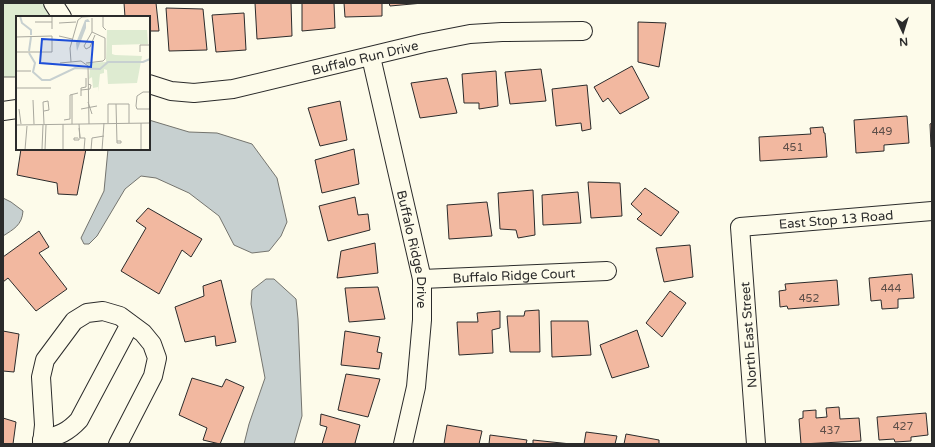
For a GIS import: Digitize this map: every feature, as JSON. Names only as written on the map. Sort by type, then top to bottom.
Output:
[{"type":"street","points":[[53,3],[61,16]]},
{"type":"street","name":"Buffalo Run Drive","points":[[150,84],[171,90],[194,93],[232,89],[371,57],[424,43],[470,34],[583,31]]},
{"type":"street","name":"Buffalo Ridge Drive","points":[[371,57],[422,279],[422,320],[416,387],[403,444]]},
{"type":"street","points":[[3,111],[16,110]]},
{"type":"street","name":"East Stop 13 Road","points":[[740,227],[932,211]]},
{"type":"street","name":"North East Street","points":[[740,227],[756,444]]},
{"type":"street","name":"Buffalo Ridge Court","points":[[422,279],[607,271]]},
{"type":"street","points":[[118,444],[153,376],[156,363],[156,354],[152,344],[143,333],[120,316],[107,312],[92,312],[83,315],[74,321],[45,360],[41,378],[44,425],[42,442],[71,429],[79,420],[130,324]]},
{"type":"green space","points":[[3,3],[47,3],[54,16],[16,16],[16,77],[3,77]]},
{"type":"shaded area","points":[[150,120],[189,132],[217,133],[252,144],[277,178],[287,222],[281,236],[269,251],[252,253],[234,245],[219,216],[189,193],[156,178],[141,176],[125,189],[97,236],[89,244],[84,244],[81,238],[104,191],[108,150],[150,150]]},
{"type":"shaded area","points":[[3,198],[23,211],[19,223],[14,229],[3,236]]},
{"type":"shaded area","points":[[266,279],[274,279],[296,299],[302,416],[294,444],[244,444],[249,424],[265,378],[251,304],[252,290]]},
{"type":"building","points":[[124,3],[156,3],[159,31],[150,31],[150,16],[125,16]]},
{"type":"building","points":[[255,3],[291,3],[292,36],[257,39]]},
{"type":"building","points":[[302,3],[334,3],[335,28],[302,31]]},
{"type":"building","points":[[344,3],[382,3],[382,16],[345,17]]},
{"type":"building","points":[[389,3],[423,3],[390,6]]},
{"type":"building","points":[[166,8],[203,9],[207,50],[169,51]]},
{"type":"building","points":[[244,13],[246,50],[216,52],[212,15]]},
{"type":"building","points":[[638,22],[666,23],[659,67],[638,62]]},
{"type":"building","points":[[632,66],[649,98],[620,114],[608,98],[603,102],[594,87]]},
{"type":"building","points":[[541,69],[546,101],[510,104],[505,72]]},
{"type":"building","points":[[496,71],[498,106],[479,109],[479,103],[464,103],[462,74]]},
{"type":"building","points":[[447,78],[457,113],[420,118],[411,83]]},
{"type":"building","points":[[587,85],[591,129],[582,131],[581,123],[556,126],[552,89]]},
{"type":"building","points":[[340,101],[347,140],[320,146],[308,108]]},
{"type":"building","points":[[907,116],[909,143],[884,145],[884,151],[856,153],[854,120]]},
{"type":"building","points":[[932,123],[932,147],[931,147],[930,124]]},
{"type":"building","points":[[823,127],[827,157],[760,161],[759,137],[811,134],[810,128]]},
{"type":"building","points":[[354,149],[359,184],[322,193],[315,160]]},
{"type":"building","points":[[21,150],[86,150],[77,195],[58,194],[57,183],[17,175]]},
{"type":"building","points":[[588,182],[620,183],[622,216],[591,218]]},
{"type":"building","points":[[645,188],[679,212],[661,236],[637,219],[642,214],[631,204]]},
{"type":"building","points":[[533,190],[535,235],[518,238],[516,230],[500,229],[498,193]]},
{"type":"building","points":[[578,192],[581,223],[543,225],[542,195]]},
{"type":"building","points":[[355,197],[358,215],[368,214],[370,230],[328,241],[319,206]]},
{"type":"building","points":[[487,202],[492,236],[449,239],[447,205]]},
{"type":"building","points":[[148,208],[202,239],[191,257],[182,250],[159,294],[121,271],[146,228],[136,221]]},
{"type":"building","points":[[39,231],[49,247],[39,253],[67,289],[36,311],[8,278],[3,282],[3,257]]},
{"type":"building","points":[[375,243],[378,273],[337,278],[341,251]]},
{"type":"building","points":[[690,245],[693,277],[664,282],[656,248]]},
{"type":"building","points":[[912,274],[914,298],[898,299],[898,308],[882,309],[881,300],[871,301],[869,278]]},
{"type":"building","points":[[221,280],[236,342],[216,346],[215,336],[185,342],[175,307],[204,296],[203,286]]},
{"type":"building","points":[[837,280],[839,305],[788,309],[787,306],[780,307],[779,291],[786,290],[785,284]]},
{"type":"building","points":[[378,287],[385,319],[349,322],[345,288]]},
{"type":"building","points":[[670,291],[686,303],[662,337],[646,323]]},
{"type":"building","points":[[539,310],[540,352],[510,352],[507,316],[524,316],[525,311]]},
{"type":"building","points":[[500,311],[500,328],[492,330],[493,353],[459,355],[457,322],[478,322],[477,313]]},
{"type":"building","points":[[551,321],[588,321],[591,355],[552,357]]},
{"type":"building","points":[[637,330],[649,367],[612,378],[600,345]]},
{"type":"building","points":[[3,331],[19,334],[14,372],[3,371]]},
{"type":"building","points":[[345,331],[380,337],[377,352],[382,353],[379,369],[341,365]]},
{"type":"building","points":[[346,374],[380,379],[368,417],[338,410]]},
{"type":"building","points":[[192,378],[222,387],[226,379],[244,387],[220,444],[203,440],[207,428],[179,415]]},
{"type":"building","points":[[839,407],[840,419],[859,418],[861,441],[801,444],[799,419],[803,418],[803,411],[816,410],[816,418],[827,417],[826,408]]},
{"type":"building","points":[[926,413],[928,435],[911,437],[911,441],[895,442],[894,439],[879,440],[877,417]]},
{"type":"building","points":[[321,414],[360,425],[355,443],[358,444],[322,444],[327,427],[320,425]]},
{"type":"building","points":[[3,418],[16,422],[13,444],[3,444]]},
{"type":"building","points":[[447,425],[482,431],[479,444],[444,444]]},
{"type":"building","points":[[586,432],[617,436],[615,444],[584,444]]},
{"type":"building","points":[[626,434],[659,440],[659,444],[624,444]]},
{"type":"building","points":[[490,435],[527,440],[526,444],[489,444]]},
{"type":"building","points":[[533,440],[571,444],[533,444]]}]
